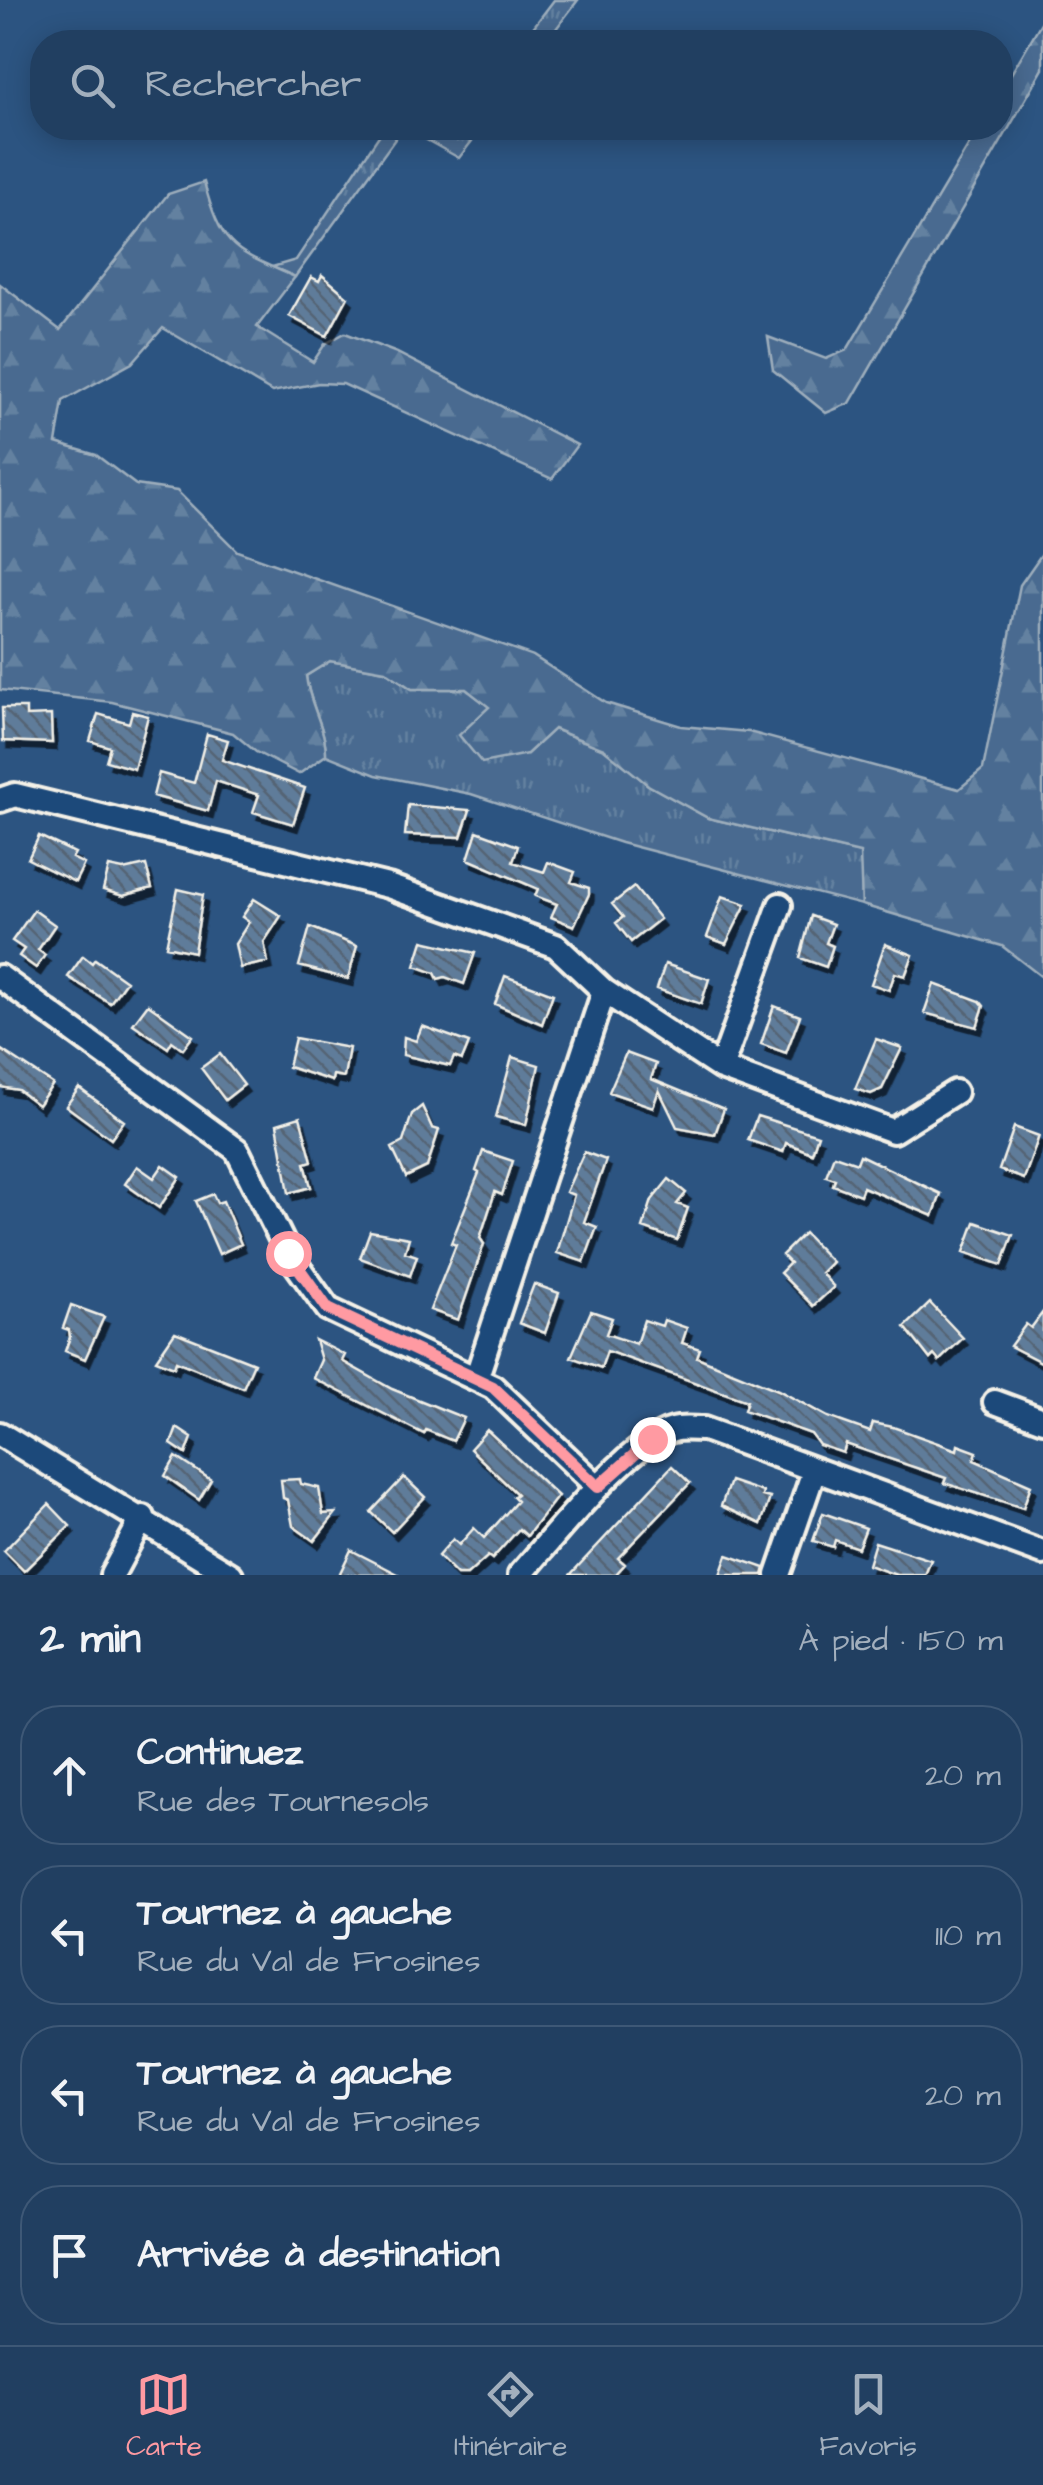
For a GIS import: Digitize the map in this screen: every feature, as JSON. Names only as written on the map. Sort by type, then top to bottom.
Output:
[{"type":"street","points":[[0,800],[15,795],[30,798],[388,886],[556,946],[604,991],[722,1068],[893,1132],[955,1092]]},
{"type":"street","points":[[722,1068],[780,905]]},
{"type":"street","points":[[0,977],[237,1150],[288,1253],[328,1309],[493,1387],[598,1487]]},
{"type":"street","points":[[476,1379],[604,991]]},
{"type":"street","points":[[995,1402],[1043,1420]]},
{"type":"street","points":[[520,1575],[598,1487],[652,1439],[674,1430],[704,1429],[1043,1554]]},
{"type":"street","points":[[0,1434],[142,1517],[231,1575]]},
{"type":"street","points":[[778,1575],[814,1471]]},
{"type":"street","points":[[112,1575],[142,1517]]},
{"type":"green space","points":[[554,0],[578,0],[555,30],[531,30]]},
{"type":"green space","points":[[1043,19],[1043,69],[1013,121],[1013,70]]},
{"type":"green space","points":[[376,140],[394,140],[295,277],[272,267],[296,260]]},
{"type":"green space","points":[[427,140],[473,140],[459,158]]},
{"type":"green space","points":[[972,140],[1002,140],[850,403],[826,413],[773,370],[768,337],[826,359],[847,350]]},
{"type":"green space","points":[[204,182],[217,222],[233,245],[295,277],[257,327],[313,362],[325,344],[345,333],[397,353],[577,445],[552,479],[343,384],[319,383],[272,392],[163,328],[132,363],[63,401],[56,443],[96,455],[136,485],[177,491],[237,551],[533,656],[606,703],[681,726],[749,732],[959,789],[983,769],[1020,585],[1043,552],[1043,978],[1002,946],[862,905],[860,853],[708,818],[648,785],[604,749],[554,729],[527,754],[482,763],[459,735],[489,707],[466,689],[412,689],[385,671],[330,661],[306,676],[326,755],[299,774],[256,752],[233,733],[112,702],[0,690],[0,284],[60,330],[168,194]]},
{"type":"green space","points":[[330,661],[385,671],[412,689],[466,689],[490,707],[527,754],[553,729],[605,749],[648,785],[708,818],[861,853],[862,905],[621,843],[471,794],[376,775],[326,755],[306,676]]},
{"type":"building","points":[[322,275],[348,297],[327,336],[289,316],[311,277],[319,281]]},
{"type":"building","points":[[2,708],[26,708],[26,716],[51,715],[52,743],[3,741]]},
{"type":"building","points":[[132,712],[148,716],[134,769],[106,761],[110,747],[90,741],[98,714],[129,723]]},
{"type":"building","points":[[207,734],[228,740],[222,760],[305,788],[293,824],[253,812],[259,795],[216,781],[208,811],[153,796],[159,773],[194,783]]},
{"type":"building","points":[[408,805],[470,810],[461,837],[405,835]]},
{"type":"building","points":[[477,831],[518,846],[513,862],[544,872],[548,862],[575,872],[571,882],[589,888],[589,894],[574,926],[551,917],[557,904],[535,896],[538,889],[468,859]]},
{"type":"building","points":[[39,836],[75,853],[72,858],[84,864],[75,882],[28,859]]},
{"type":"building","points":[[146,865],[152,888],[123,896],[103,890],[109,867],[123,870]]},
{"type":"building","points":[[634,887],[660,919],[631,942],[616,923],[623,917],[612,904]]},
{"type":"building","points":[[178,889],[203,895],[194,952],[166,946]]},
{"type":"building","points":[[722,896],[746,904],[726,944],[707,937]]},
{"type":"building","points":[[254,899],[281,916],[264,942],[268,962],[240,968],[235,944],[249,922],[242,917]]},
{"type":"building","points":[[34,910],[55,925],[38,950],[45,955],[36,968],[19,956],[24,949],[12,941]]},
{"type":"building","points":[[811,916],[833,924],[826,943],[833,946],[826,967],[800,958]]},
{"type":"building","points":[[310,927],[357,946],[348,979],[299,966]]},
{"type":"building","points":[[423,941],[475,953],[464,984],[445,977],[438,979],[435,973],[415,966]]},
{"type":"building","points":[[885,944],[913,955],[905,976],[895,973],[889,990],[871,984]]},
{"type":"building","points":[[83,956],[92,963],[95,959],[126,981],[110,1003],[68,977]]},
{"type":"building","points":[[665,964],[709,979],[701,1004],[657,989]]},
{"type":"building","points":[[505,976],[553,994],[542,1024],[495,1004]]},
{"type":"building","points":[[934,984],[980,1001],[984,1006],[977,1027],[924,1013]]},
{"type":"building","points":[[148,1004],[193,1036],[183,1049],[172,1041],[168,1048],[133,1024]]},
{"type":"building","points":[[774,1006],[800,1016],[786,1053],[761,1044]]},
{"type":"building","points":[[422,1026],[469,1043],[462,1060],[454,1057],[450,1066],[403,1055],[404,1037],[416,1041]]},
{"type":"building","points":[[295,1038],[349,1048],[344,1077],[333,1075],[332,1081],[288,1067]]},
{"type":"building","points":[[876,1039],[902,1048],[882,1089],[871,1094],[855,1089]]},
{"type":"building","points":[[0,1049],[53,1084],[38,1105],[18,1090],[0,1087]]},
{"type":"building","points":[[626,1053],[656,1064],[651,1079],[724,1109],[715,1134],[677,1127],[659,1090],[653,1107],[609,1092]]},
{"type":"building","points":[[220,1054],[244,1085],[225,1100],[201,1068]]},
{"type":"building","points":[[512,1057],[539,1065],[526,1125],[496,1117]]},
{"type":"building","points":[[79,1088],[124,1121],[111,1139],[66,1106]]},
{"type":"building","points":[[422,1106],[432,1128],[439,1130],[427,1167],[406,1177],[392,1148],[403,1142],[412,1114]]},
{"type":"building","points":[[757,1116],[818,1135],[812,1153],[786,1143],[783,1152],[748,1140]]},
{"type":"building","points":[[300,1117],[312,1161],[305,1163],[311,1187],[289,1193],[277,1124]]},
{"type":"building","points":[[1014,1127],[1039,1136],[1024,1179],[999,1170]]},
{"type":"building","points":[[483,1151],[513,1161],[502,1195],[495,1192],[480,1238],[484,1244],[458,1320],[430,1310],[456,1245],[451,1243],[479,1173],[476,1171]]},
{"type":"building","points":[[584,1152],[606,1160],[584,1222],[597,1227],[584,1262],[557,1253],[574,1195],[566,1192]]},
{"type":"building","points":[[834,1155],[857,1163],[860,1155],[941,1194],[933,1216],[863,1187],[860,1195],[833,1185],[835,1179],[826,1176]]},
{"type":"building","points":[[163,1165],[180,1177],[159,1208],[125,1184],[137,1166],[154,1178]]},
{"type":"building","points":[[669,1179],[686,1193],[677,1204],[688,1208],[677,1240],[643,1228],[652,1200]]},
{"type":"building","points":[[213,1194],[217,1203],[223,1201],[241,1244],[219,1254],[196,1201]]},
{"type":"building","points":[[975,1222],[1013,1235],[1002,1265],[964,1252]]},
{"type":"building","points":[[370,1231],[409,1238],[405,1252],[417,1256],[410,1276],[360,1258]]},
{"type":"building","points":[[804,1233],[832,1262],[821,1273],[834,1287],[813,1306],[780,1273],[790,1263],[782,1255]]},
{"type":"building","points":[[534,1284],[559,1293],[545,1333],[519,1323]]},
{"type":"building","points":[[930,1303],[963,1338],[939,1361],[934,1355],[930,1359],[905,1327]]},
{"type":"building","points":[[71,1305],[104,1317],[85,1359],[65,1351],[70,1337],[69,1330],[63,1328]]},
{"type":"building","points":[[591,1311],[612,1318],[606,1334],[636,1344],[644,1320],[662,1326],[664,1320],[687,1328],[682,1343],[700,1349],[697,1357],[778,1390],[828,1417],[870,1432],[873,1423],[893,1427],[957,1450],[958,1445],[977,1452],[974,1460],[1031,1485],[1023,1508],[944,1483],[946,1478],[846,1444],[843,1453],[819,1445],[811,1434],[744,1410],[747,1401],[607,1351],[601,1368],[571,1357]]},
{"type":"building","points":[[1043,1312],[1043,1363],[1010,1346],[1026,1324],[1031,1328]]},
{"type":"building","points":[[175,1332],[254,1363],[243,1388],[176,1361],[174,1367],[156,1360]]},
{"type":"building","points":[[315,1340],[345,1355],[342,1361],[392,1389],[464,1418],[453,1441],[426,1430],[424,1434],[313,1378],[321,1360]]},
{"type":"building","points":[[177,1428],[192,1438],[186,1454],[171,1444]]},
{"type":"building","points":[[487,1430],[558,1496],[527,1536],[519,1529],[492,1559],[488,1556],[467,1575],[457,1575],[438,1556],[453,1539],[459,1545],[474,1528],[484,1538],[517,1501],[513,1497],[517,1494],[470,1449]]},
{"type":"building","points":[[176,1457],[211,1480],[199,1500],[165,1476]]},
{"type":"building","points":[[672,1466],[690,1483],[618,1558],[625,1564],[615,1575],[570,1575]]},
{"type":"building","points":[[404,1477],[425,1497],[392,1532],[371,1512]]},
{"type":"building","points":[[300,1479],[301,1484],[319,1488],[323,1514],[336,1513],[314,1541],[293,1526],[288,1500],[283,1498],[281,1480]]},
{"type":"building","points":[[730,1481],[770,1498],[761,1524],[721,1506]]},
{"type":"building","points":[[49,1504],[70,1526],[24,1571],[4,1551]]},
{"type":"building","points":[[823,1513],[866,1528],[858,1548],[835,1540],[833,1547],[813,1541]]},
{"type":"building","points":[[875,1542],[931,1560],[925,1575],[896,1575],[868,1565]]},
{"type":"building","points":[[351,1550],[400,1575],[339,1575]]},
{"type":"building","points":[[727,1555],[765,1568],[763,1575],[720,1575]]},
{"type":"route","points":[[288,1253],[328,1309],[493,1387],[598,1487],[652,1439]]}]
